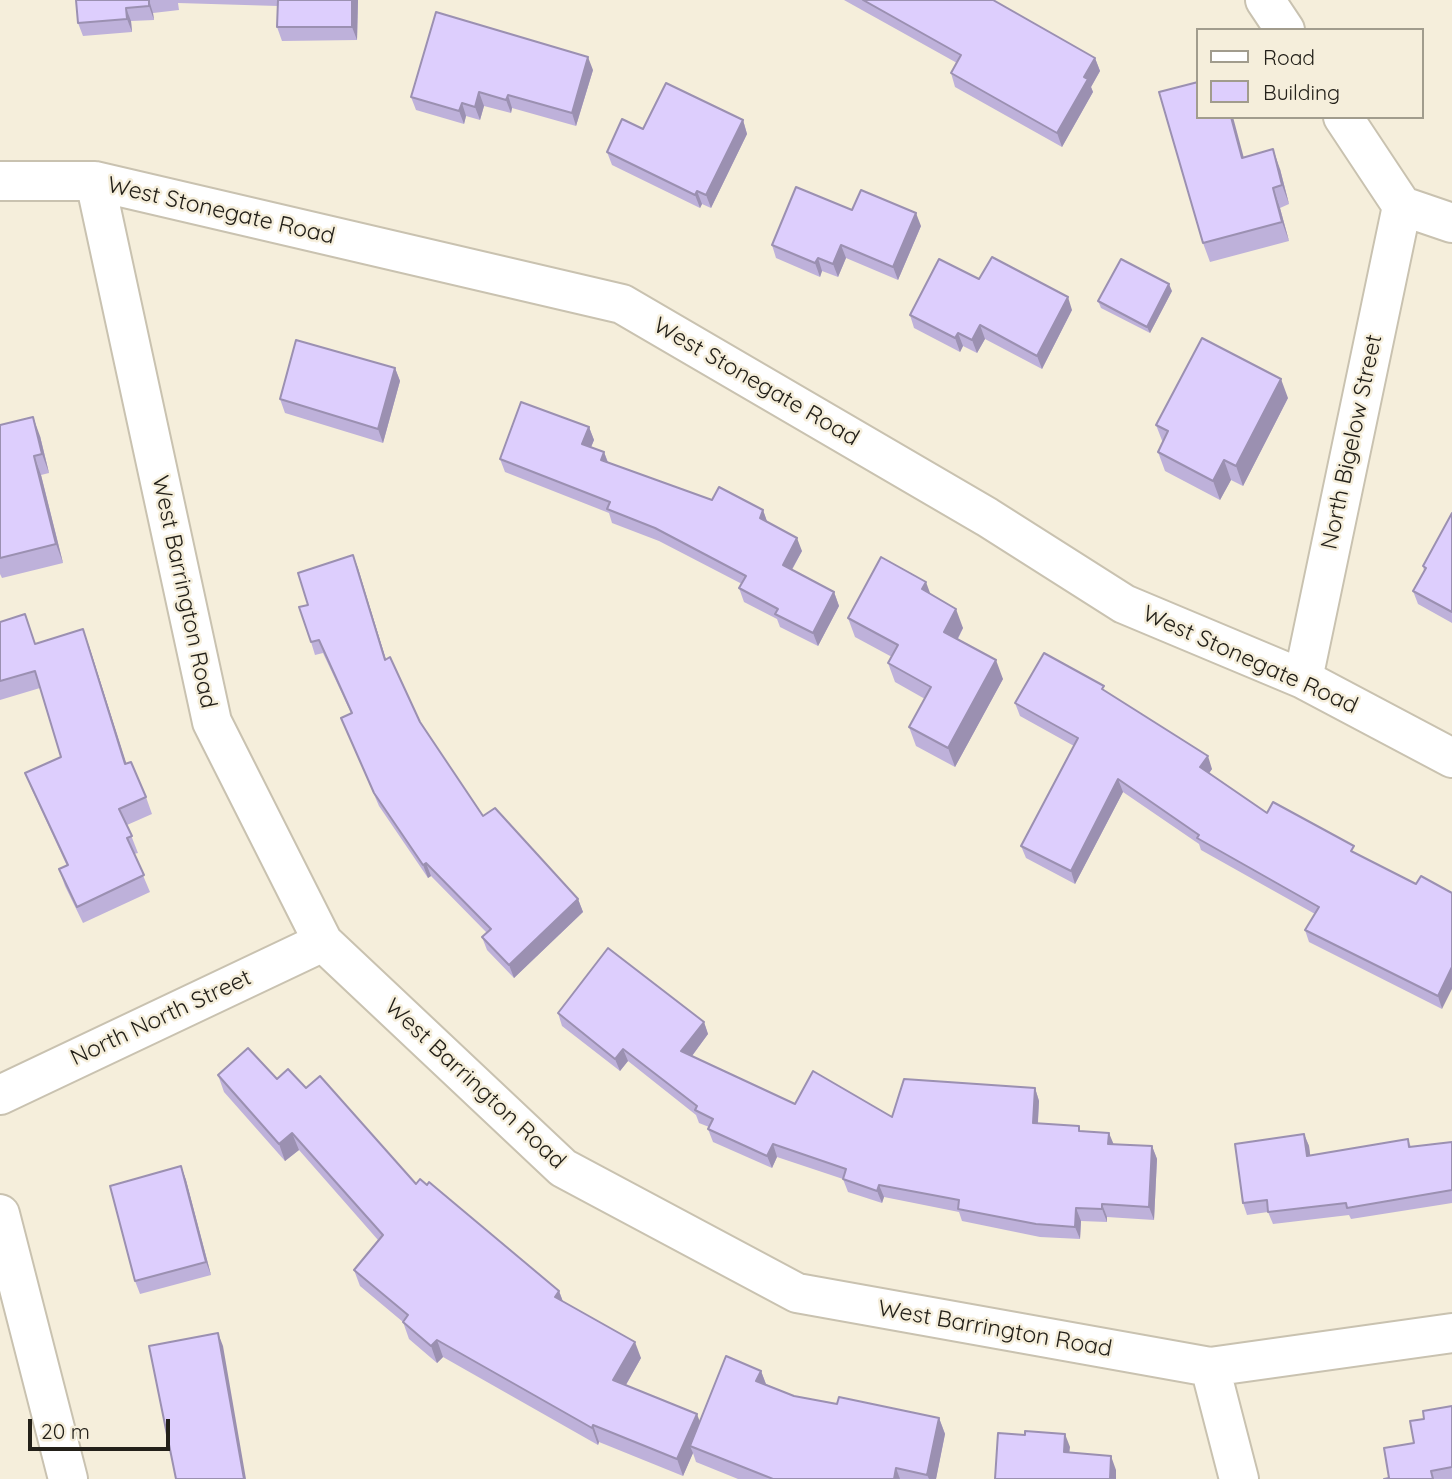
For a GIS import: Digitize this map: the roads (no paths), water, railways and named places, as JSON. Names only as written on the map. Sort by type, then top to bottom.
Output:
[{"type":"street","points":[[1265,0],[1284,28]]},
{"type":"street","points":[[1344,119],[1402,206],[1452,223]]},
{"type":"street","name":"West Stonegate Road","points":[[0,181],[95,181],[622,304],[988,517],[1124,604],[1303,679],[1452,758]]},
{"type":"street","name":"West Barrington Road","points":[[95,181],[212,722],[323,942],[563,1168],[797,1293],[1210,1367],[1452,1333]]},
{"type":"street","name":"North Bigelow Street","points":[[1303,679],[1402,206]]},
{"type":"street","name":"North North Street","points":[[0,1095],[323,942]]},
{"type":"street","points":[[0,1214],[68,1479]]},
{"type":"street","points":[[1210,1367],[1239,1479]]}]
